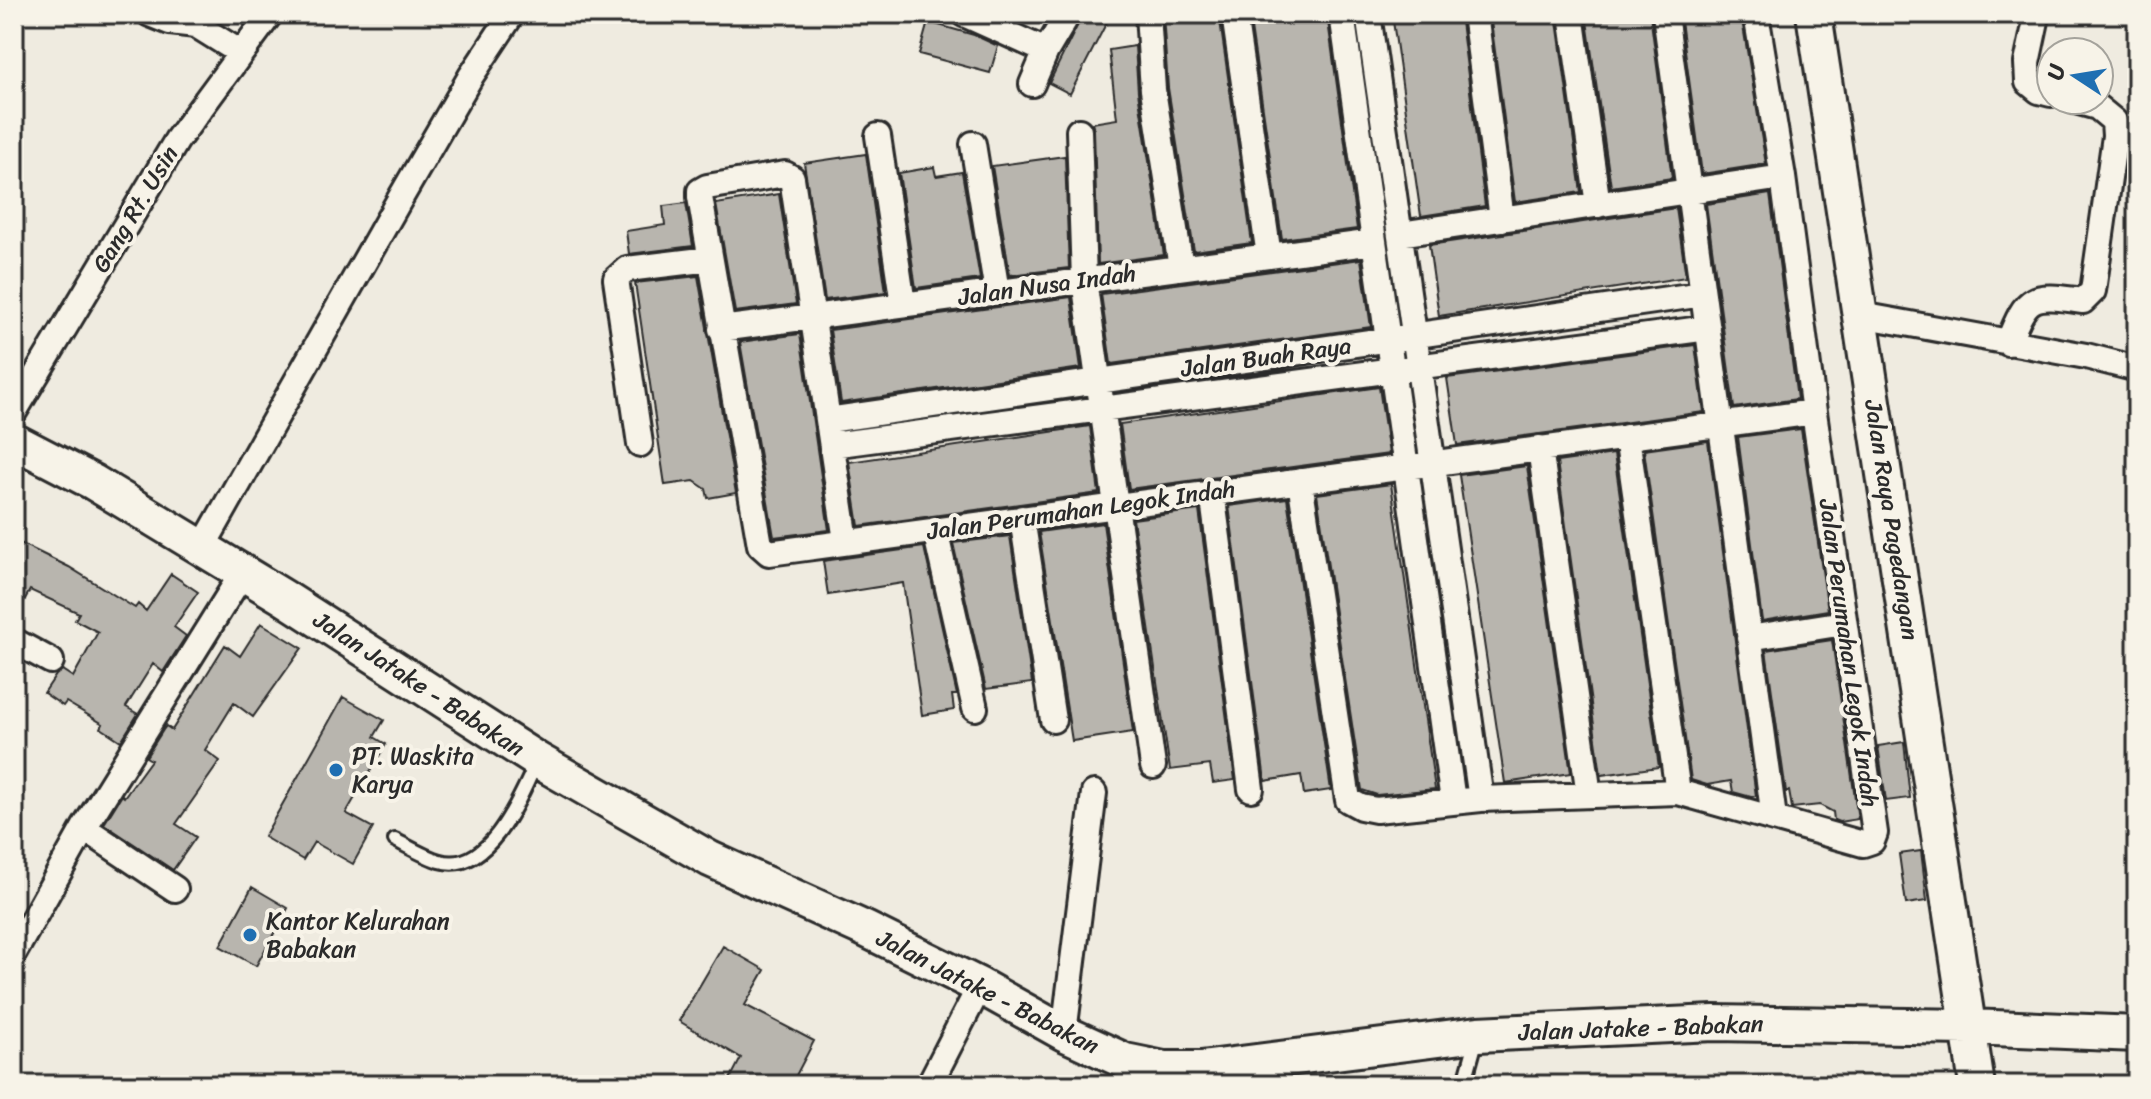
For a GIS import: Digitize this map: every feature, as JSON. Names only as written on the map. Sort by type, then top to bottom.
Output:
[{"type":"main road","name":"Jalan Raya Pagedangan","points":[[1814,14],[1977,1085]]},
{"type":"main road","name":"Jalan Jatake - Babakan","points":[[14,441],[93,482],[537,760],[710,859],[865,929],[980,986],[1064,1033],[1125,1061],[1164,1069],[1267,1072],[1478,1034],[1714,1023],[1969,1027],[2137,1034]]},
{"type":"street","points":[[150,14],[170,22],[196,25],[241,53]]},
{"type":"street","name":"Gang Rt. Usin","points":[[14,412],[177,140],[270,14]]},
{"type":"street","points":[[202,548],[471,76],[512,14]]},
{"type":"street","points":[[964,14],[1046,51]]},
{"type":"street","points":[[1032,84],[1046,51],[1068,14]]},
{"type":"street","points":[[1148,14],[1153,90],[1181,267]]},
{"type":"street","points":[[1234,14],[1269,256]]},
{"type":"street","points":[[1342,14],[1453,801]]},
{"type":"street","points":[[1368,14],[1481,799]]},
{"type":"street","points":[[1475,14],[1502,219]]},
{"type":"street","points":[[1571,14],[1598,205]]},
{"type":"street","points":[[1665,14],[1774,818]]},
{"type":"street","name":"Jalan Perumahan Legok Indah","points":[[1300,481],[1348,800],[1376,810],[1481,799],[1678,792],[1863,844],[1872,841],[1875,833],[1783,177],[1756,14]]},
{"type":"street","points":[[2035,88],[2028,82],[2027,63],[2037,16]]},
{"type":"street","points":[[2008,343],[2020,314],[2031,300],[2047,296],[2083,301],[2093,291],[2115,136],[2114,121],[2108,116]]},
{"type":"street","points":[[1079,131],[1084,280],[1153,766]]},
{"type":"street","points":[[878,136],[903,304]]},
{"type":"street","points":[[973,144],[997,292]]},
{"type":"street","points":[[721,329],[700,191],[707,187],[789,175],[792,178],[846,541]]},
{"type":"street","points":[[1400,234],[1783,177]]},
{"type":"street","name":"Jalan Nusa Indah","points":[[721,329],[1374,242]]},
{"type":"street","points":[[640,444],[616,279],[627,269],[710,259]]},
{"type":"street","name":"Jalan Buah Raya","points":[[828,420],[1703,294]]},
{"type":"street","points":[[1861,315],[2086,356],[2137,369]]},
{"type":"street","name":"Jalan Buah Raya","points":[[832,445],[1708,328]]},
{"type":"street","name":"Jalan Perumahan Legok Indah","points":[[721,329],[760,545],[765,552],[775,554],[846,541],[1814,412]]},
{"type":"street","points":[[1627,437],[1678,792]]},
{"type":"street","points":[[1540,448],[1589,795]]},
{"type":"street","points":[[1212,492],[1251,789]]},
{"type":"street","points":[[1022,518],[1053,720]]},
{"type":"street","points":[[935,530],[975,708]]},
{"type":"street","points":[[14,953],[84,828],[242,574]]},
{"type":"street","points":[[1749,638],[1844,623]]},
{"type":"street","points":[[14,641],[51,661]]},
{"type":"street","points":[[1064,1033],[1094,793]]},
{"type":"street","points":[[84,828],[175,889]]},
{"type":"street","points":[[929,1085],[980,986]]},
{"type":"lane","points":[[395,840],[442,862],[467,861],[493,842],[521,795],[537,760]]},
{"type":"lane","points":[[1464,1085],[1478,1034]]},
{"type":"building","points":[[1083,14],[1111,14],[1070,94],[1049,83]]},
{"type":"building","points":[[1163,14],[1219,14],[1252,243],[1194,251],[1168,88]]},
{"type":"building","points":[[1249,14],[1327,14],[1357,229],[1282,239]]},
{"type":"building","points":[[1392,14],[1460,14],[1485,206],[1421,216]]},
{"type":"building","points":[[1490,14],[1556,14],[1581,192],[1515,202]]},
{"type":"building","points":[[1586,14],[1650,14],[1672,178],[1611,187]]},
{"type":"building","points":[[1680,14],[1741,14],[1766,164],[1702,174]]},
{"type":"building","points":[[928,22],[974,35],[998,46],[990,73],[919,54]]},
{"type":"building","points":[[1135,46],[1138,92],[1164,255],[1098,264],[1092,123],[1117,119],[1109,50]]},
{"type":"building","points":[[866,154],[886,292],[825,300],[804,163]]},
{"type":"building","points":[[1065,156],[1069,268],[1010,275],[992,166]]},
{"type":"building","points":[[934,167],[936,176],[962,172],[980,279],[916,288],[899,173]]},
{"type":"building","points":[[779,194],[796,304],[735,312],[716,204]]},
{"type":"building","points":[[1770,194],[1797,399],[1734,408],[1706,204]]},
{"type":"building","points":[[686,203],[693,246],[629,254],[626,231],[665,225],[663,206]]},
{"type":"building","points":[[1676,208],[1686,277],[1439,316],[1429,245]]},
{"type":"building","points":[[1361,259],[1371,327],[1111,364],[1101,294]]},
{"type":"building","points":[[698,276],[736,493],[708,498],[706,489],[694,481],[665,485],[635,283]]},
{"type":"building","points":[[1071,297],[1081,368],[841,403],[830,330]]},
{"type":"building","points":[[800,334],[829,530],[774,537],[740,342]]},
{"type":"building","points":[[1695,345],[1704,412],[1457,445],[1447,378]]},
{"type":"building","points":[[1379,387],[1389,454],[1129,489],[1120,424]]},
{"type":"building","points":[[1090,426],[1099,493],[859,526],[849,462]]},
{"type":"building","points":[[1801,429],[1828,610],[1762,621],[1738,437]]},
{"type":"building","points":[[1708,441],[1756,796],[1751,797],[1733,792],[1731,781],[1707,785],[1691,780],[1644,450]]},
{"type":"building","points":[[1614,454],[1659,767],[1601,775],[1557,462]]},
{"type":"building","points":[[1527,466],[1571,773],[1505,783],[1459,475]]},
{"type":"building","points":[[1391,484],[1435,789],[1377,795],[1362,790],[1317,494]]},
{"type":"building","points":[[1287,498],[1331,790],[1304,794],[1301,775],[1265,781],[1229,506]]},
{"type":"building","points":[[1199,510],[1235,780],[1213,783],[1210,765],[1170,770],[1133,519]]},
{"type":"building","points":[[1103,523],[1133,732],[1072,741],[1039,532]]},
{"type":"building","points":[[1010,536],[1032,683],[986,689],[953,543]]},
{"type":"building","points":[[14,540],[69,567],[135,608],[138,604],[146,611],[171,574],[198,592],[174,627],[186,636],[163,672],[153,664],[126,707],[138,714],[121,741],[101,728],[103,724],[66,702],[63,706],[44,693],[62,670],[73,677],[98,632],[75,620],[79,613],[30,590],[14,619]]},
{"type":"building","points":[[924,547],[957,695],[952,695],[954,710],[922,715],[903,583],[828,595],[823,561]]},
{"type":"building","points":[[261,623],[302,648],[253,717],[234,703],[205,750],[220,761],[176,824],[196,837],[173,870],[104,824],[122,795],[124,797],[151,760],[146,757],[163,730],[166,726],[172,730],[225,645],[240,656]]},
{"type":"building","points":[[1832,640],[1858,819],[1839,822],[1834,820],[1833,812],[1820,805],[1792,808],[1789,791],[1786,792],[1766,650]]},
{"type":"building","name":"PT. Waskita Karya","points":[[343,697],[384,720],[374,737],[386,744],[346,813],[373,828],[353,864],[314,842],[303,860],[264,837]]},
{"type":"building","points":[[1904,742],[1910,798],[1886,801],[1878,746]]},
{"type":"building","points":[[1921,851],[1927,901],[1906,904],[1899,854]]},
{"type":"building","name":"Kantor Kelurahan Babakan","points":[[252,887],[288,908],[256,966],[220,946]]},
{"type":"building","points":[[723,946],[765,970],[745,1005],[814,1041],[791,1085],[727,1085],[741,1058],[679,1021]]},
{"type":"place","name":"PT. Waskita Karya","points":[[336,770]]},
{"type":"place","name":"Kantor Kelurahan Babakan","points":[[250,935]]}]
